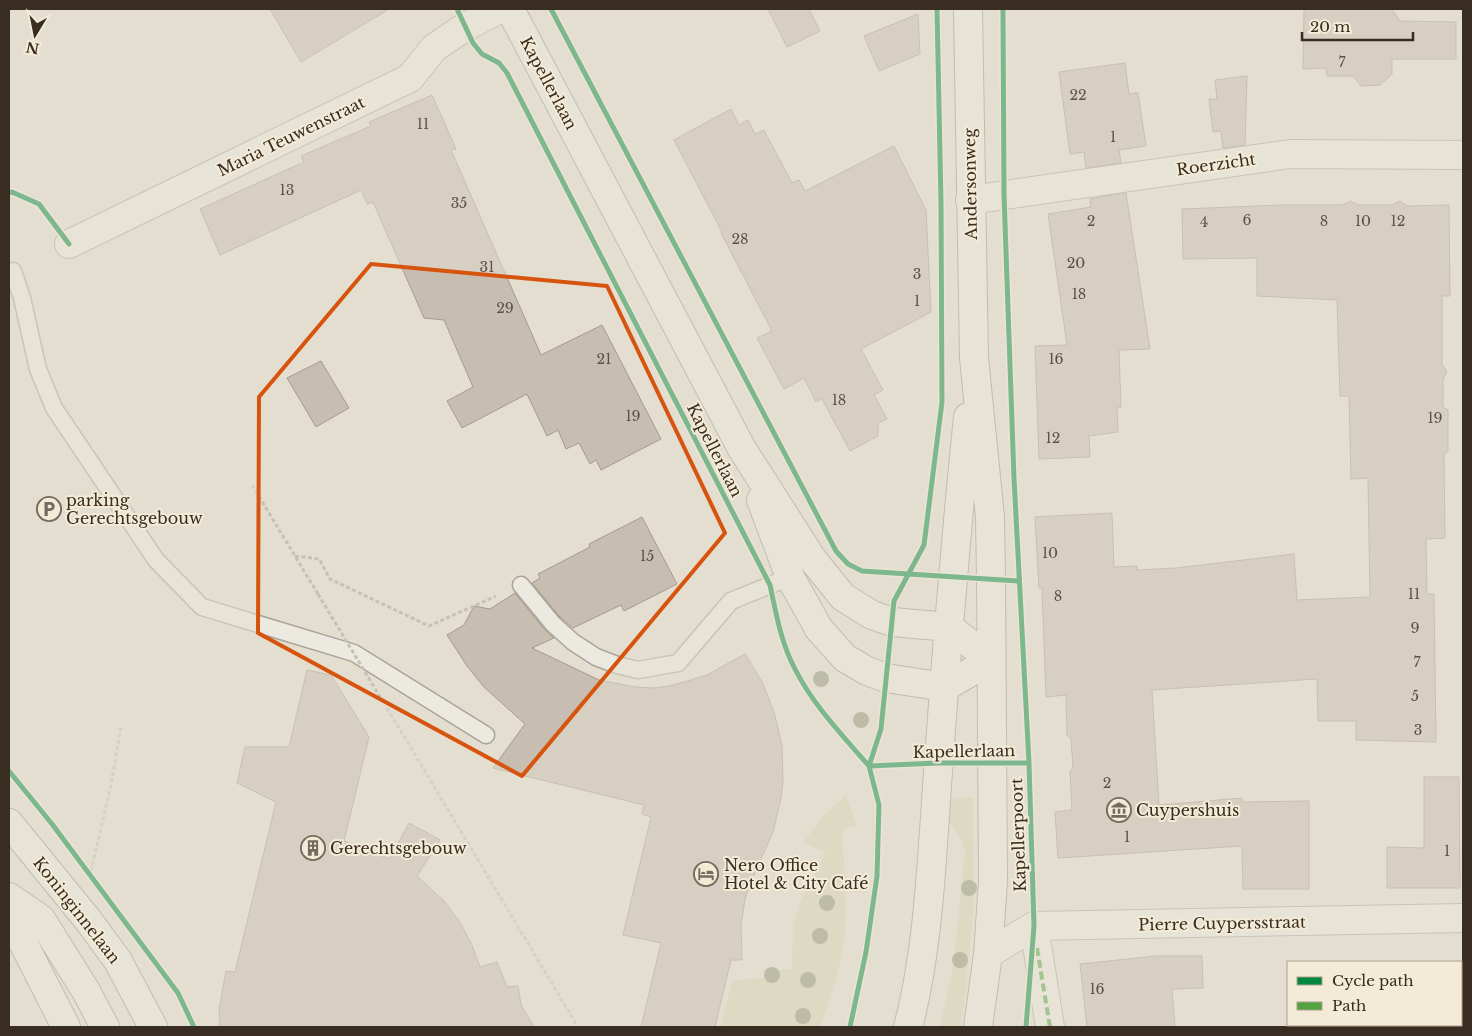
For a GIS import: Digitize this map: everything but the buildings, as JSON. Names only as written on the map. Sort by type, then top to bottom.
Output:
[{"type":"street","name":"Maria Teuwenstraat","points":[[69,244],[410,78],[434,48],[465,27],[500,9]]},
{"type":"street","name":"Kapellerlaan","points":[[510,9],[742,449],[813,560],[843,597],[872,615],[892,622],[949,627]]},
{"type":"street","name":"Andersonweg","points":[[968,9],[974,358],[990,516],[990,660]]},
{"type":"street","name":"Roerzicht","points":[[970,200],[1290,154],[1463,155]]},
{"type":"street","name":"Andersonweg","points":[[945,687],[955,543],[974,358]]},
{"type":"street","name":"Kapellerlaan","points":[[742,449],[790,576],[819,629],[845,658],[867,671],[886,678],[945,687]]},
{"type":"street","points":[[908,1027],[917,988],[925,925],[945,687],[990,660],[949,627]]},
{"type":"street","name":"Kapellerpoort","points":[[978,1027],[988,954],[992,880],[990,660]]},
{"type":"street","name":"Koninginnelaan","points":[[9,823],[88,920],[118,961],[153,1027]]},
{"type":"street","name":"Koninginnelaan","points":[[9,897],[41,919],[86,991],[104,1027]]},
{"type":"street","points":[[9,915],[66,1027]]},
{"type":"street","name":"Pierre Cuypersstraat","points":[[1034,926],[1463,918]]},
{"type":"street","points":[[988,954],[1034,926],[1050,1027]]},
{"type":"lane","points":[[13,271],[22,298],[38,369],[54,408],[156,560],[202,607],[354,653],[486,735]]},
{"type":"lane","points":[[521,585],[553,624],[573,642],[596,657],[638,670],[678,663],[731,601],[790,576]]},
{"type":"path","points":[[252,485],[578,1027]]},
{"type":"path","points":[[295,556],[319,559],[330,579],[429,626],[521,585]]},
{"type":"path","points":[[90,874],[110,790],[121,728]]},
{"type":"path","points":[[84,867],[90,874]]},
{"type":"highlighted area","points":[[371,264],[607,286],[725,533],[522,776],[258,633],[259,397]]},
{"type":"green space","points":[[846,795],[857,825],[842,830],[845,893],[844,943],[839,968],[820,1027],[721,1027],[732,981],[777,976],[780,970],[792,969],[793,926],[802,898],[826,853],[803,843],[820,819]]},
{"type":"green space","points":[[952,798],[973,798],[974,906],[960,1027],[940,1027],[953,967],[965,852],[961,839],[949,822]]},
{"type":"marked path","points":[[1037,948],[1050,1027]]},
{"type":"cycle path","points":[[457,9],[473,43],[482,54],[499,63],[507,73],[770,585],[783,638],[790,659],[802,682],[819,708],[869,766]]},
{"type":"cycle path","points":[[551,9],[836,551],[848,564],[862,571],[1019,581]]},
{"type":"cycle path","points":[[850,1027],[866,952],[877,876],[879,805],[869,766],[881,729],[894,601],[924,545],[942,402],[941,203],[937,9]]},
{"type":"cycle path","points":[[1003,9],[1004,195],[1014,478],[1029,763],[1034,926],[1026,1027]]},
{"type":"cycle path","points":[[9,193],[12,192],[39,204],[69,244]]},
{"type":"cycle path","points":[[869,766],[938,763],[1029,763]]},
{"type":"cycle path","points":[[9,771],[52,824],[178,993],[194,1027]]},
{"type":"place","name":"parking Gerechtsgebouw","points":[[49,509]]},
{"type":"place","name":"Cuypershuis","points":[[1119,810]]},
{"type":"place","name":"Gerechtsgebouw","points":[[313,848]]},
{"type":"place","name":"Nero Office Hotel & City Café","points":[[706,874]]}]
